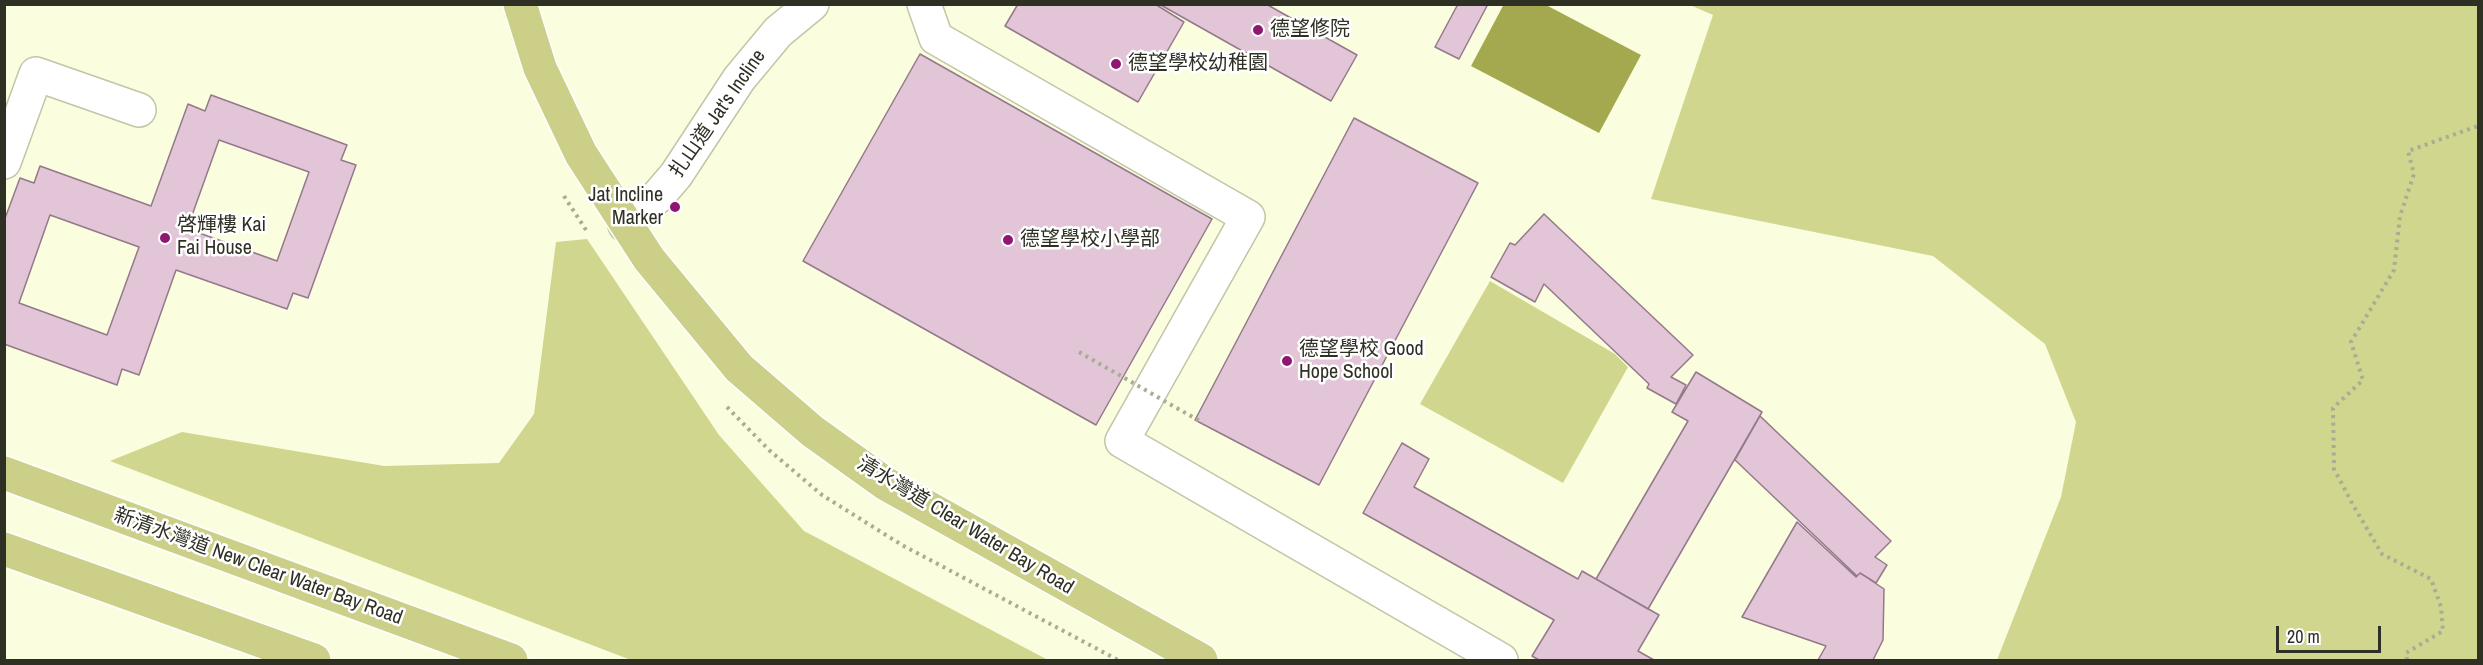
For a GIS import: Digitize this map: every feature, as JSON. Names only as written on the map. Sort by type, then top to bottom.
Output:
[{"type":"main road","name":"清水灣道 Clear Water Bay Road","points":[[520,4],[545,79],[581,154],[625,225],[657,270],[739,368],[812,431],[886,484],[1201,660]]},
{"type":"main road","name":"新清水灣道 New Clear Water Bay Road","points":[[4,473],[512,660]]},
{"type":"main road","points":[[4,549],[314,660]]},
{"type":"street","name":"扎山道 Jat's Incline","points":[[625,225],[658,196],[676,175],[739,79],[778,32],[812,4]]},
{"type":"street","points":[[924,4],[936,38],[1248,217],[1122,441],[1501,660]]},
{"type":"street","points":[[4,162],[36,74],[139,110]]},
{"type":"path","points":[[2407,660],[2406,653],[2444,631],[2441,607],[2431,579],[2382,554],[2353,505],[2334,469],[2333,408],[2363,380],[2351,342],[2394,270],[2400,216],[2414,174],[2408,152],[2478,126]]},
{"type":"path","points":[[1079,352],[1203,423]]},
{"type":"shaded area","points":[[1504,4],[1546,5],[1641,55],[1599,133],[1471,66]]},
{"type":"shaded area","points":[[1690,5],[2478,5],[2478,660],[1997,660],[2061,497],[2076,422],[2045,344],[1933,256],[1651,199],[1713,15]]},
{"type":"shaded area","points":[[587,239],[719,435],[804,531],[1048,660],[631,660],[110,461],[182,432],[384,466],[499,463],[534,414],[556,242]]},
{"type":"shaded area","points":[[1490,281],[1615,354],[1628,367],[1563,483],[1420,404]]},
{"type":"building","name":"德望學校幼稚園","points":[[1018,4],[1155,4],[1184,22],[1138,102],[1005,26]]},
{"type":"building","name":"德望修院","points":[[1159,4],[1266,4],[1357,55],[1331,101]]},
{"type":"building","points":[[1458,4],[1488,4],[1459,59],[1435,47]]},
{"type":"building","name":"德望學校小學部","points":[[920,54],[1212,219],[1096,425],[803,261]]},
{"type":"building","name":"啓輝樓 Kai Fai House","points":[[211,95],[347,145],[341,160],[356,165],[308,298],[293,293],[287,309],[176,270],[139,375],[122,369],[117,385],[4,344],[4,221],[20,178],[34,183],[40,166],[151,206],[188,104],[205,111]],"holes":[[[219,140],[309,172],[277,261],[191,230],[194,221],[190,221]],[[50,215],[139,247],[107,335],[19,303]]]},
{"type":"building","points":[[1354,118],[1478,183],[1319,485],[1195,420]]},
{"type":"building","points":[[1544,214],[1693,355],[1671,377],[1686,385],[1676,404],[1647,388],[1649,384],[1544,284],[1535,302],[1491,277],[1510,243],[1515,245]]},
{"type":"building","points":[[1696,372],[1762,412],[1648,609],[1596,579],[1688,421],[1672,412]]},
{"type":"building","points":[[1760,416],[1891,541],[1875,557],[1887,565],[1876,583],[1860,573],[1857,576],[1735,460]]},
{"type":"building","points":[[1402,443],[1429,459],[1414,487],[1578,579],[1582,571],[1659,615],[1638,651],[1654,660],[1539,660],[1532,656],[1554,620],[1363,513]]},
{"type":"building","points":[[1797,522],[1856,577],[1860,573],[1884,589],[1883,640],[1873,660],[1818,660],[1826,646],[1742,617]]},
{"type":"place","name":"德望修院","points":[[1258,30]]},
{"type":"place","name":"德望學校幼稚園","points":[[1116,64]]},
{"type":"place","name":"Jat Incline Marker","points":[[675,207]]},
{"type":"place","name":"啓輝樓 Kai Fai House","points":[[165,238]]},
{"type":"place","name":"德望學校小學部","points":[[1008,240]]},
{"type":"place","name":"德望學校 Good Hope School","points":[[1287,361]]}]
